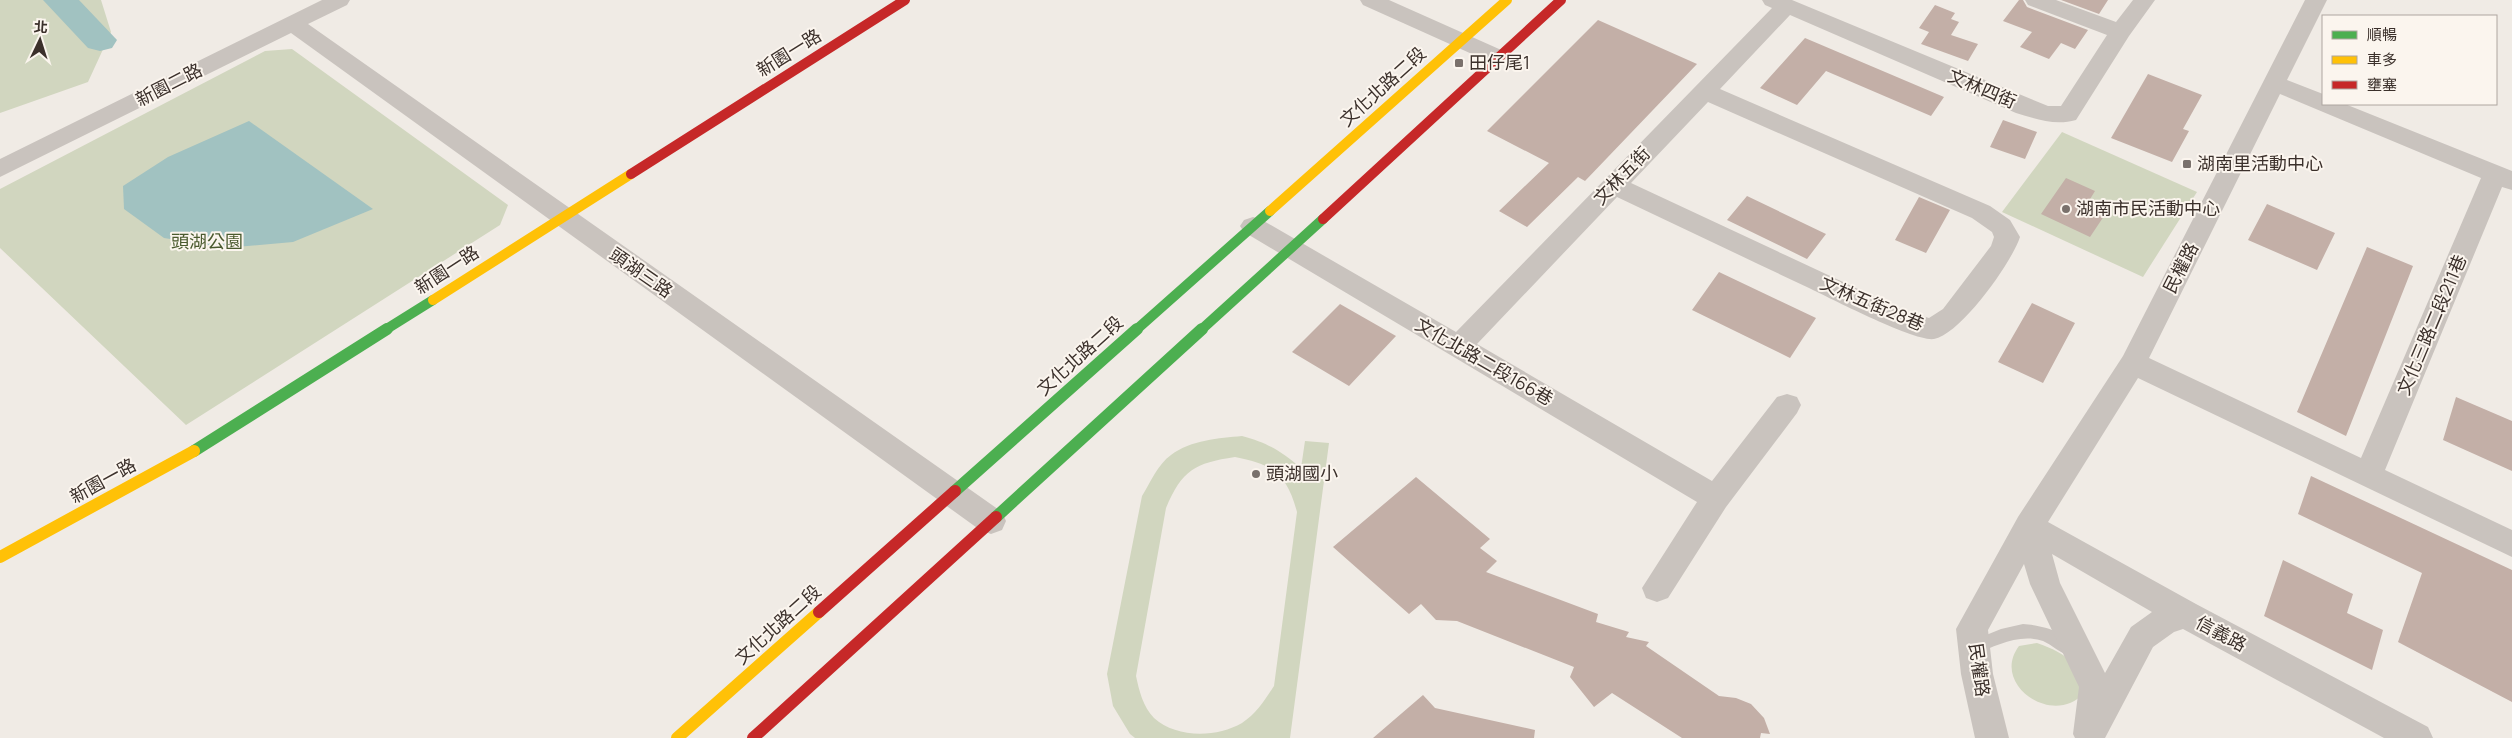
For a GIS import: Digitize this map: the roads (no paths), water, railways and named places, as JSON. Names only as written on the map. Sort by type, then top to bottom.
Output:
[{"type":"street","name":"新園二路","points":[[0,169],[339,0]]},
{"type":"street","name":"新園一路","points":[[0,557],[209,443],[905,0]]},
{"type":"street","points":[[1371,0],[1500,58]]},
{"type":"street","name":"文化北路二段","points":[[677,738],[1507,0]]},
{"type":"street","points":[[753,738],[1500,58],[1561,0]]},
{"type":"street","points":[[2036,0],[2120,32]]},
{"type":"street","name":"文林四街","points":[[1779,3],[2024,107],[2047,114],[2068,114],[2120,32],[2144,0]]},
{"type":"street","name":"民權路","points":[[1992,738],[1977,674],[1972,628],[2028,526],[2133,363],[2316,0]]},
{"type":"street","name":"文林五街","points":[[1458,347],[1704,91],[1779,3]]},
{"type":"street","name":"頭湖三路","points":[[292,23],[991,521]]},
{"type":"street","name":"文化三路二段211巷","points":[[2274,83],[2322,103]]},
{"type":"street","name":"文林五街28巷","points":[[1614,185],[1894,317],[1932,329],[1952,316],[2003,249],[2007,237],[2002,226],[1981,212],[1704,91]]},
{"type":"street","name":"文化三路二段211巷","points":[[2326,105],[2504,178],[2368,476]]},
{"type":"street","name":"文化北路二段166巷","points":[[1253,226],[1716,498]]},
{"type":"street","points":[[2133,363],[2512,544]]},
{"type":"street","points":[[1657,588],[1716,498],[1787,405]]},
{"type":"street","points":[[2028,526],[2045,584],[2095,686],[2089,736]]},
{"type":"street","name":"信義路","points":[[2028,526],[2185,614],[2416,738]]},
{"type":"street","points":[[2089,736],[2142,638],[2162,622],[2185,614]]},
{"type":"lane","points":[[1975,647],[2000,636],[2026,630],[2056,638],[2079,655]]},
{"type":"water","points":[[249,121],[373,209],[293,242],[225,248],[164,238],[124,209],[123,186],[168,157]]},
{"type":"waterway","points":[[60,0],[100,40]]},
{"type":"place","name":"田仔尾1","points":[[1459,63]]},
{"type":"place","name":"湖南里活動中心","points":[[2187,164]]},
{"type":"place","name":"湖南市民活動中心","points":[[2066,209]]},
{"type":"place","name":"頭湖國小","points":[[1256,474]]},
{"type":"park label","name":"頭湖公園","points":[[207,242]]}]
